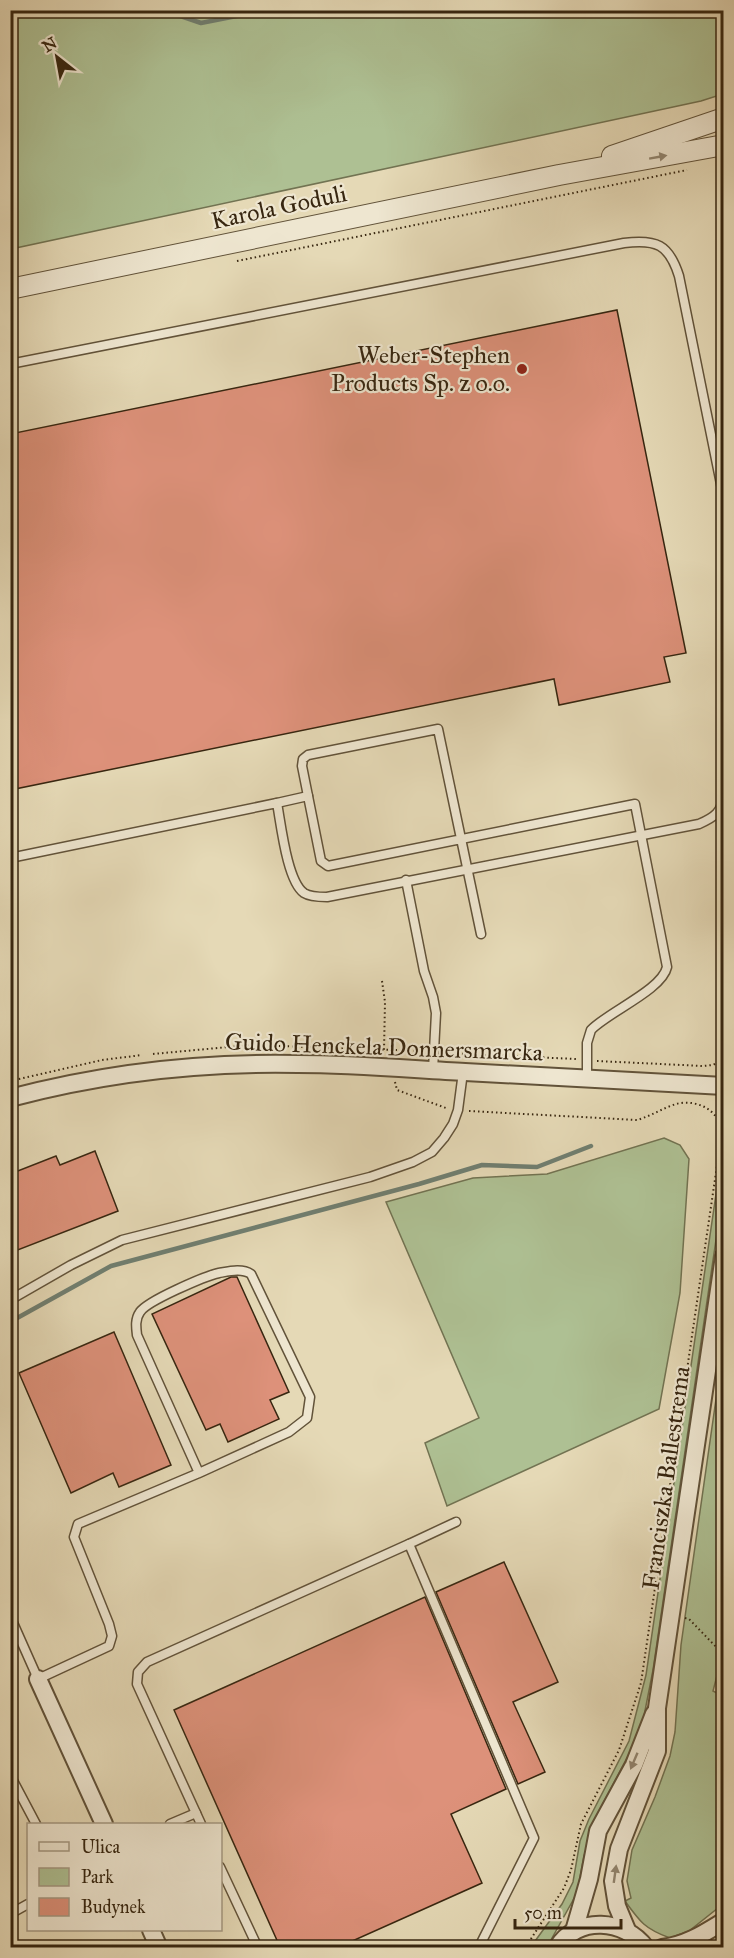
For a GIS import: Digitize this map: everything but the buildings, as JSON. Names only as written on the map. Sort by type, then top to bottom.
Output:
[{"type":"street","name":"Karola Goduli","points":[[559,175],[723,118]]},
{"type":"street","name":"Karola Goduli","points":[[10,289],[559,175],[723,145]]},
{"type":"street","name":"Guido Henckela Donnersmarcka","points":[[10,1098],[127,1074],[217,1065],[297,1064],[723,1086]]},
{"type":"street","name":"Franciszka Ballestrema","points":[[627,1930],[617,1906],[613,1881],[619,1849],[657,1751],[657,1708],[723,1256]]},
{"type":"street","points":[[38,1679],[104,1823]]},
{"type":"street","name":"Franciszka Ballestrema","points":[[573,1931],[589,1879],[598,1831],[634,1765],[657,1708]]},
{"type":"street","points":[[662,1947],[677,1946],[694,1939],[723,1921]]},
{"type":"street","points":[[700,1947],[723,1921]]},
{"type":"street","points":[[557,1947],[573,1931],[591,1925],[612,1925],[627,1930],[649,1947]]},
{"type":"lane","points":[[10,364],[624,243],[641,241],[656,243],[669,251],[679,276],[723,499]]},
{"type":"lane","points":[[481,934],[467,869],[461,839],[438,729],[308,755],[303,759],[302,766],[321,861],[328,866],[461,839],[636,804],[665,954],[666,972],[657,983],[591,1030],[587,1043],[587,1078]]},
{"type":"lane","points":[[277,803],[291,872],[297,884],[304,893],[327,897],[699,824],[714,817],[723,802],[723,794]]},
{"type":"lane","points":[[10,858],[308,796]]},
{"type":"lane","points":[[406,880],[424,971],[434,998],[436,1013],[433,1070]]},
{"type":"lane","points":[[10,1299],[71,1264],[122,1240],[370,1176],[413,1162],[432,1152],[453,1124],[458,1110],[464,1072]]},
{"type":"lane","points":[[10,1616],[38,1679],[109,1646],[112,1636],[74,1537],[78,1524],[199,1473],[289,1432],[307,1418],[310,1396],[251,1274],[245,1270],[218,1273],[154,1301],[140,1311],[135,1326],[199,1473]]},
{"type":"lane","points":[[201,1823],[137,1684],[138,1672],[147,1662],[456,1522]]},
{"type":"lane","points":[[409,1544],[534,1838],[480,1945],[473,1947]]},
{"type":"lane","points":[[10,1774],[35,1823]]},
{"type":"lane","points":[[172,1823],[196,1813]]},
{"type":"lane","points":[[222,1871],[258,1947]]},
{"type":"lane","points":[[10,1914],[27,1905]]},
{"type":"path","points":[[228,262],[686,170]]},
{"type":"path","points":[[382,981],[385,1002],[384,1050]]},
{"type":"path","points":[[704,1066],[713,1065],[723,1058]]},
{"type":"path","points":[[395,1086],[399,1091],[440,1107],[452,1109]]},
{"type":"path","points":[[466,1111],[637,1120],[649,1117],[675,1104],[687,1102],[698,1103],[712,1112],[720,1125],[719,1152],[640,1683],[620,1750],[581,1824],[564,1888],[525,1947]]},
{"type":"path","points":[[671,1613],[688,1619],[723,1655]]},
{"type":"green space","points":[[10,11],[723,11],[723,94],[701,101],[11,249]]},
{"type":"green space","points":[[664,1138],[680,1145],[689,1159],[680,1293],[659,1409],[447,1506],[425,1443],[479,1418],[386,1202],[473,1178],[547,1174]]},
{"type":"green space","points":[[723,1146],[723,1192],[653,1670],[643,1721],[629,1754],[599,1811],[584,1856],[577,1893],[547,1947],[530,1948],[562,1904],[573,1882],[580,1841],[629,1741],[646,1675]]},
{"type":"green space","points":[[723,1350],[724,1648],[713,1691],[723,1696],[723,1904],[689,1931],[670,1938],[644,1924],[625,1901],[631,1898],[627,1881],[632,1850],[670,1756],[675,1732],[681,1645]]},
{"type":"waterway","points":[[10,14],[18,10]]},
{"type":"waterway","points":[[163,10],[201,23],[268,10]]},
{"type":"waterway","points":[[10,1322],[111,1266],[482,1165],[537,1167],[591,1146]]},
{"type":"place","name":"Weber-Stephen Products Sp. z o.o.","points":[[522,369]]}]
